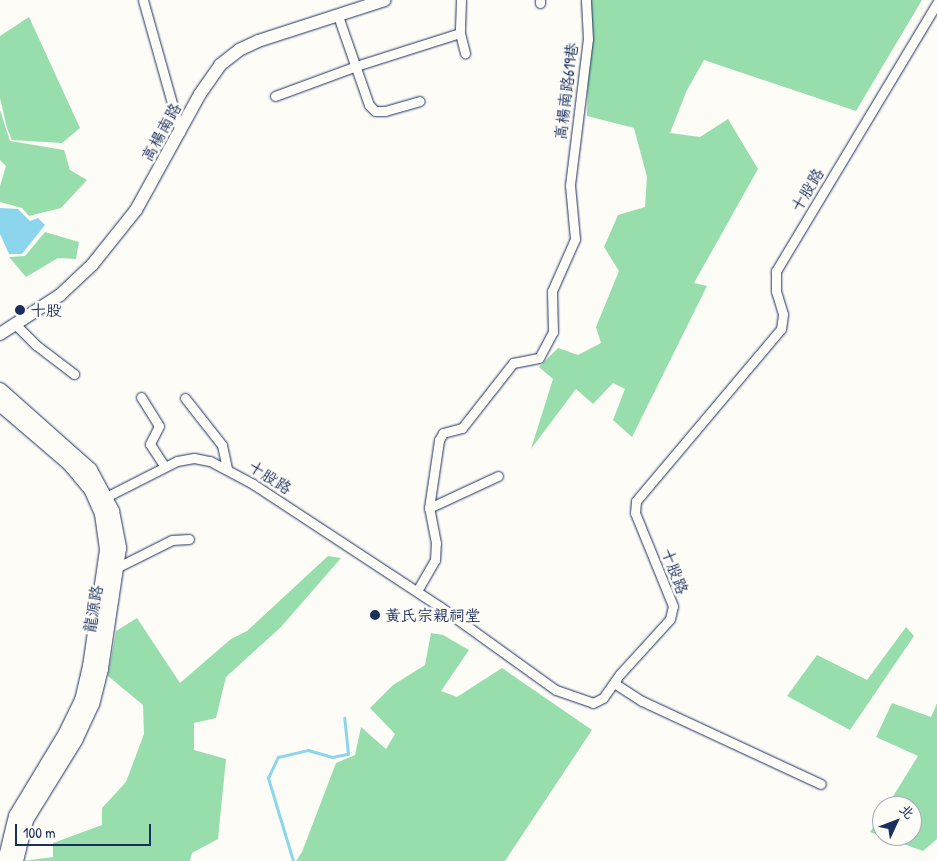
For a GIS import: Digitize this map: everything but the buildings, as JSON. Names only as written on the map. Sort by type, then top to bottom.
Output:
[{"type":"main road","name":"龍源路","points":[[0,390],[90,470],[117,530],[118,567],[92,704],[76,739],[26,820],[16,861]]},
{"type":"main road","points":[[0,404],[69,463],[102,499],[106,533],[106,567],[87,681],[71,725],[16,816],[5,861]]},
{"type":"street","points":[[143,0],[180,132]]},
{"type":"street","name":"高楊南路","points":[[0,334],[60,295],[92,265],[136,210],[220,66],[239,50],[385,0]]},
{"type":"street","points":[[462,0],[460,33],[465,53]]},
{"type":"street","name":"高楊南路619巷","points":[[428,508],[439,440],[444,433],[462,428],[513,363],[538,358],[553,332],[552,291],[575,239],[570,186],[588,39],[586,0]]},
{"type":"street","name":"十股路","points":[[102,499],[165,466],[194,458],[227,468],[417,591],[556,690],[593,703],[603,698],[670,619],[673,606],[635,513],[636,501],[781,329],[783,314],[776,291],[776,271],[937,3]]},
{"type":"street","points":[[338,16],[369,105],[375,111],[385,111],[420,101]]},
{"type":"street","points":[[275,96],[356,66],[460,33]]},
{"type":"street","points":[[15,324],[36,345],[74,374]]},
{"type":"street","points":[[140,397],[159,426],[150,444],[165,466]]},
{"type":"street","points":[[185,398],[222,445],[227,468]]},
{"type":"street","points":[[417,591],[435,560],[436,543],[428,508],[498,476]]},
{"type":"street","points":[[118,567],[172,540],[189,539]]},
{"type":"street","points":[[614,683],[642,701],[821,784]]},
{"type":"green space","points":[[589,0],[922,0],[856,111],[704,60],[687,90],[670,133],[700,137],[728,119],[758,169],[694,283],[707,286],[632,437],[613,420],[625,389],[613,383],[593,404],[576,389],[531,449],[553,379],[539,367],[558,348],[578,355],[601,343],[596,327],[619,271],[604,247],[618,215],[645,207],[647,177],[634,128],[587,116]]},
{"type":"green space","points":[[29,17],[80,128],[62,143],[12,140],[7,128],[0,98],[0,36]]},
{"type":"green space","points":[[0,110],[10,141],[64,150],[70,170],[87,180],[61,208],[29,216],[22,208],[0,202],[0,186],[6,166],[0,160]]},
{"type":"green space","points":[[45,232],[79,242],[76,259],[58,258],[26,277],[9,257],[25,256]]},
{"type":"green space","points":[[328,556],[341,558],[281,627],[226,677],[216,718],[194,723],[194,750],[226,759],[218,839],[192,853],[190,861],[23,861],[53,857],[53,843],[102,825],[102,808],[126,782],[144,734],[143,705],[108,676],[116,631],[137,618],[180,683],[231,639],[247,631]]},
{"type":"green space","points":[[906,627],[914,636],[850,730],[787,696],[817,655],[867,680]]},
{"type":"green space","points":[[431,633],[443,635],[469,650],[441,691],[457,697],[502,668],[592,730],[505,861],[296,861],[302,852],[336,763],[355,755],[361,727],[386,749],[395,734],[370,708],[393,685],[425,665]]},
{"type":"green space","points":[[892,703],[931,717],[937,703],[937,839],[923,851],[909,846],[922,846],[922,796],[893,796],[918,756],[876,737]]},
{"type":"water","points":[[0,208],[18,209],[30,221],[38,218],[45,225],[22,254],[9,254],[0,234]]},
{"type":"waterway","points":[[293,861],[268,778],[278,757],[308,750],[332,757],[348,754],[344,718]]},
{"type":"place","name":"十股","points":[[20,310]]},
{"type":"place","name":"黃氏宗親祠堂","points":[[375,615]]}]
